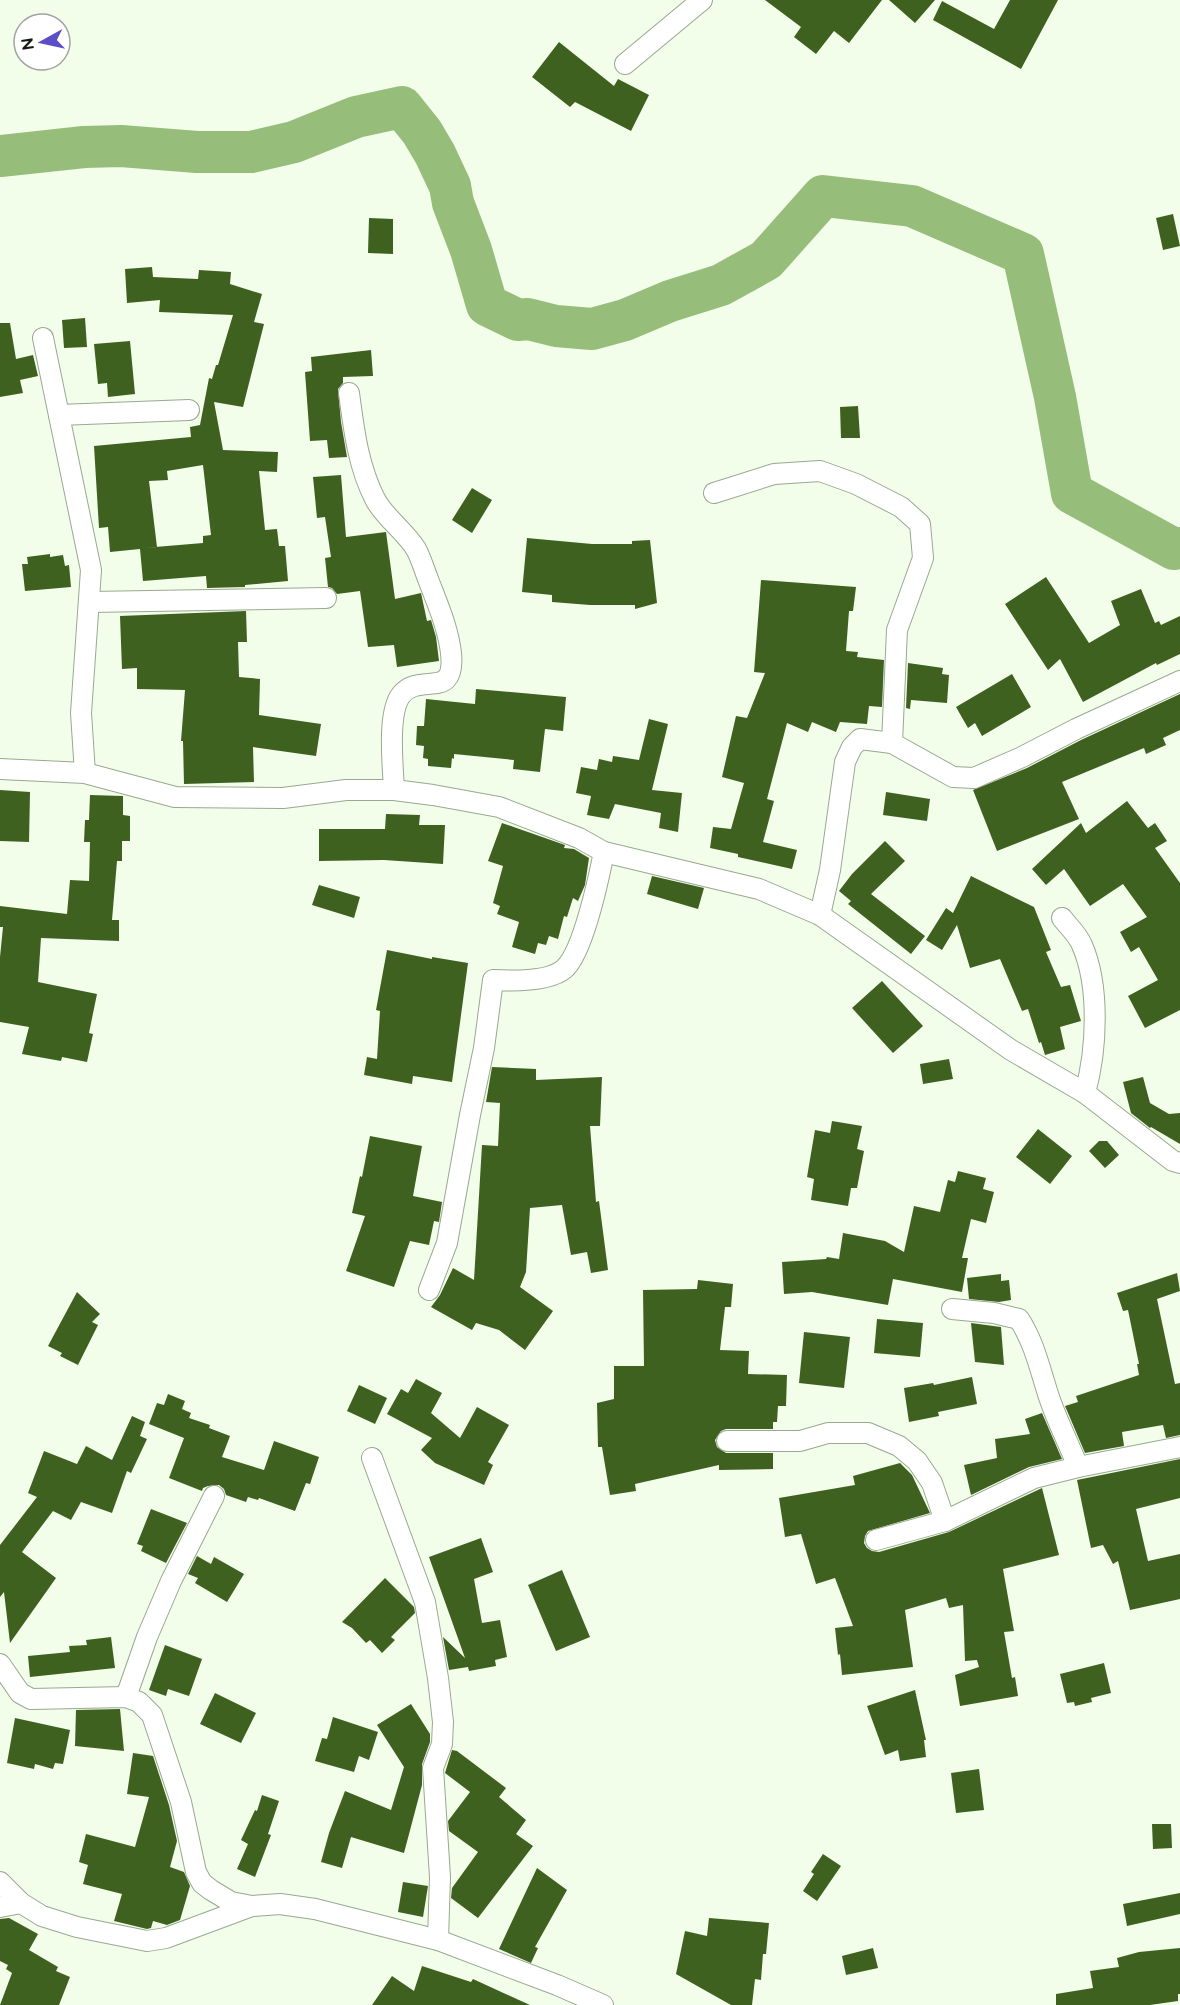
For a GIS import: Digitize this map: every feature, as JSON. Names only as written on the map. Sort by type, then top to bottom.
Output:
[{"type":"street","points":[[625,64],[702,0]]},
{"type":"street","points":[[43,338],[91,570],[81,713],[85,773]]},
{"type":"street","points":[[349,393],[354,435],[365,476],[376,502],[417,550],[440,608],[451,651],[452,670],[444,682],[410,687],[402,693],[397,702],[392,735],[394,790]]},
{"type":"street","points":[[59,415],[189,410]]},
{"type":"street","points":[[714,493],[774,474],[820,471],[856,484],[901,507],[920,524],[923,558],[897,630],[892,743]]},
{"type":"street","points":[[89,602],[326,598]]},
{"type":"street","points":[[820,915],[830,870],[844,762],[852,747],[860,739],[892,743],[953,777],[974,778],[1022,758],[1076,729],[1180,681]]},
{"type":"street","points":[[0,769],[85,773],[175,797],[283,798],[346,790],[394,790],[499,807],[579,838],[604,852],[759,889],[820,915],[1011,1050],[1085,1093],[1173,1161],[1180,1163]]},
{"type":"street","points":[[429,1290],[447,1243],[484,1048],[493,980],[517,982],[553,975],[565,969],[581,938],[604,852]]},
{"type":"street","points":[[1062,918],[1081,943],[1091,969],[1095,1036],[1092,1068],[1085,1093]]},
{"type":"street","points":[[952,1309],[994,1313],[1019,1319],[1039,1358],[1050,1398],[1078,1467]]},
{"type":"street","points":[[727,1441],[800,1441],[828,1433],[868,1433],[899,1446],[917,1461],[932,1483],[945,1521]]},
{"type":"street","points":[[876,1540],[945,1521],[1034,1478],[1180,1447]]},
{"type":"street","points":[[372,1458],[425,1602],[438,1678],[443,1722],[442,1744],[433,1768],[433,1777],[440,1876],[438,1940]]},
{"type":"street","points":[[126,1697],[163,1599],[214,1496]]},
{"type":"street","points":[[0,1664],[20,1693],[31,1700],[126,1697],[139,1702],[152,1715],[182,1802],[196,1872],[202,1883],[231,1902],[252,1906],[280,1904],[315,1909],[438,1940],[603,2005]]},
{"type":"street","points":[[0,1882],[21,1903],[42,1916],[77,1927],[147,1941],[166,1938],[252,1906]]},
{"type":"street","points":[[0,1907],[21,1903]]},
{"type":"building","points":[[765,0],[882,0],[849,43],[834,31],[816,54],[794,37],[801,27]]},
{"type":"building","points":[[889,0],[935,0],[915,23]]},
{"type":"building","points":[[1010,0],[1058,0],[1021,69],[933,20],[942,1],[994,29]]},
{"type":"building","points":[[559,42],[614,86],[618,79],[649,95],[631,131],[575,102],[570,107],[532,77]]},
{"type":"building","points":[[1173,214],[1180,246],[1163,250],[1156,218]]},
{"type":"building","points":[[369,218],[393,219],[393,254],[368,253]]},
{"type":"building","points":[[152,267],[153,277],[198,279],[199,270],[231,272],[230,284],[262,294],[254,322],[264,324],[243,407],[214,402],[223,450],[278,452],[277,472],[259,471],[265,530],[277,529],[279,546],[285,546],[288,581],[245,585],[245,587],[207,588],[206,576],[143,581],[140,549],[110,552],[108,527],[99,528],[94,446],[191,437],[190,427],[200,425],[209,378],[212,379],[216,365],[218,365],[233,315],[159,312],[160,300],[127,303],[125,269]],"holes":[[[203,465],[211,535],[203,536],[203,543],[157,547],[149,481],[168,480],[167,471]]]},
{"type":"building","points":[[85,318],[87,347],[64,348],[62,320]]},
{"type":"building","points":[[0,323],[10,323],[16,359],[33,355],[38,376],[20,380],[23,393],[0,397]]},
{"type":"building","points":[[130,341],[135,394],[108,397],[107,383],[98,384],[94,344]]},
{"type":"building","points":[[371,350],[373,376],[343,377],[343,383],[338,389],[347,457],[329,458],[327,440],[310,441],[305,372],[312,371],[311,357]]},
{"type":"building","points":[[858,406],[860,438],[841,438],[840,407]]},
{"type":"building","points":[[341,475],[346,537],[386,532],[395,599],[421,593],[427,621],[431,620],[436,637],[439,661],[397,667],[394,645],[368,647],[360,591],[337,594],[328,587],[325,558],[331,557],[325,517],[317,518],[313,477]]},
{"type":"building","points":[[472,488],[492,500],[472,533],[452,520]]},
{"type":"building","points":[[527,538],[592,544],[632,544],[632,541],[650,540],[657,603],[635,609],[635,605],[552,602],[552,595],[522,592]]},
{"type":"building","points":[[50,554],[50,557],[63,555],[65,566],[69,565],[71,587],[25,591],[22,564],[28,564],[27,557]]},
{"type":"building","points":[[1046,577],[1089,643],[1120,625],[1111,601],[1141,589],[1155,623],[1159,621],[1161,625],[1180,616],[1180,654],[1157,665],[1156,663],[1083,702],[1060,659],[1048,670],[1005,604]]},
{"type":"building","points":[[761,580],[856,587],[853,611],[849,611],[846,651],[858,652],[857,657],[884,660],[882,707],[869,706],[867,724],[840,722],[836,732],[812,722],[808,732],[787,723],[767,799],[774,801],[763,842],[797,850],[792,869],[710,848],[713,827],[731,829],[744,783],[722,777],[736,716],[747,718],[765,673],[754,672]]},
{"type":"building","points":[[246,611],[247,642],[238,642],[239,677],[260,679],[259,715],[321,724],[316,756],[253,747],[254,782],[184,784],[183,741],[181,741],[185,690],[137,689],[137,668],[122,669],[120,616]]},
{"type":"building","points":[[908,663],[943,668],[942,674],[949,675],[947,703],[911,700],[910,709],[906,708]]},
{"type":"building","points":[[1012,674],[1031,707],[982,736],[975,723],[968,728],[956,707]]},
{"type":"building","points":[[476,689],[566,697],[563,731],[545,729],[540,772],[513,769],[514,760],[454,754],[451,768],[428,766],[428,759],[423,758],[424,746],[416,745],[417,726],[424,726],[426,699],[475,704]]},
{"type":"building","points":[[1180,694],[1180,730],[1163,738],[1166,745],[1146,754],[1144,748],[1062,782],[1079,819],[997,851],[973,790],[1027,768]]},
{"type":"building","points":[[649,719],[668,724],[652,790],[682,793],[678,832],[659,828],[661,813],[615,804],[609,819],[587,815],[591,796],[576,793],[581,767],[597,770],[599,759],[612,762],[613,756],[639,760]]},
{"type":"building","points":[[0,790],[30,792],[29,842],[0,841]]},
{"type":"building","points":[[886,792],[930,799],[927,821],[883,815]]},
{"type":"building","points":[[90,795],[123,796],[123,815],[130,816],[130,841],[122,841],[122,861],[117,861],[112,920],[119,920],[119,941],[41,938],[38,982],[97,994],[89,1033],[93,1034],[87,1062],[62,1057],[61,1061],[22,1054],[29,1027],[0,1022],[0,957],[3,927],[0,927],[0,906],[67,914],[70,880],[89,881],[90,842],[84,842],[85,820],[89,820]]},
{"type":"building","points":[[1127,801],[1148,828],[1155,823],[1167,841],[1155,848],[1180,883],[1180,1010],[1145,1028],[1128,996],[1158,980],[1139,947],[1131,952],[1120,932],[1147,917],[1123,884],[1090,906],[1064,869],[1046,885],[1032,869],[1081,823],[1086,833]]},
{"type":"building","points":[[386,814],[420,815],[419,825],[445,825],[443,864],[384,860],[319,861],[319,829],[385,829]]},
{"type":"building","points":[[502,823],[565,845],[564,848],[574,849],[589,858],[585,885],[578,901],[573,898],[567,917],[564,916],[558,939],[549,936],[546,945],[538,943],[535,954],[512,947],[519,922],[497,914],[500,906],[493,903],[503,866],[488,861]]},
{"type":"building","points":[[885,841],[905,861],[871,894],[925,936],[911,954],[848,904],[851,901],[839,891],[852,874]]},
{"type":"building","points":[[652,876],[704,888],[698,909],[647,894]]},
{"type":"building","points":[[971,876],[1034,907],[1051,950],[1046,952],[1061,987],[1070,985],[1081,1021],[1060,1027],[1065,1049],[1045,1055],[1028,1009],[1022,1011],[1000,959],[970,968],[957,925],[942,950],[926,940],[946,908],[953,913]]},
{"type":"building","points":[[319,885],[360,897],[354,918],[312,905]]},
{"type":"building","points":[[387,950],[468,963],[452,1082],[413,1076],[412,1084],[364,1075],[367,1057],[377,1059],[380,1011],[376,1010]]},
{"type":"building","points":[[882,981],[923,1026],[893,1053],[852,1008]]},
{"type":"building","points":[[949,1059],[953,1079],[923,1084],[920,1064]]},
{"type":"building","points":[[492,1067],[536,1069],[536,1080],[602,1077],[600,1126],[590,1126],[596,1202],[599,1201],[608,1270],[591,1273],[587,1252],[571,1255],[562,1205],[530,1208],[526,1272],[520,1287],[553,1311],[525,1350],[499,1330],[476,1323],[472,1330],[431,1307],[440,1295],[453,1268],[474,1280],[482,1145],[498,1146],[500,1103],[486,1102]]},
{"type":"building","points":[[1143,1077],[1150,1103],[1169,1114],[1180,1113],[1180,1144],[1150,1128],[1131,1113],[1123,1082]]},
{"type":"building","points":[[832,1121],[862,1126],[857,1149],[864,1151],[857,1188],[851,1188],[848,1206],[811,1200],[814,1179],[807,1177],[815,1130],[830,1133]]},
{"type":"building","points":[[1038,1129],[1072,1156],[1050,1184],[1016,1157]]},
{"type":"building","points":[[370,1136],[422,1146],[413,1196],[442,1202],[439,1222],[434,1221],[429,1245],[410,1241],[394,1287],[346,1271],[365,1216],[352,1213]]},
{"type":"building","points":[[1099,1141],[1107,1141],[1119,1155],[1105,1168],[1089,1151]]},
{"type":"building","points":[[958,1171],[986,1178],[983,1189],[994,1192],[986,1223],[971,1219],[962,1258],[968,1258],[962,1292],[893,1279],[888,1305],[812,1292],[784,1294],[782,1262],[826,1259],[827,1257],[839,1259],[843,1233],[885,1241],[904,1252],[914,1206],[940,1212],[948,1180],[955,1182]]},
{"type":"building","points":[[1177,1273],[1180,1291],[1157,1299],[1175,1384],[1180,1383],[1180,1435],[1166,1438],[1163,1425],[1122,1432],[1124,1446],[1085,1453],[1065,1406],[1078,1402],[1076,1396],[1139,1375],[1137,1364],[1139,1364],[1128,1310],[1123,1311],[1117,1293]]},
{"type":"building","points":[[1001,1274],[1001,1281],[1009,1280],[1011,1300],[999,1302],[969,1299],[967,1278]]},
{"type":"building","points":[[698,1280],[733,1284],[731,1307],[725,1307],[720,1350],[749,1351],[748,1374],[787,1375],[786,1406],[778,1406],[777,1422],[773,1422],[773,1429],[726,1429],[721,1431],[715,1440],[717,1447],[726,1453],[773,1453],[773,1469],[719,1470],[719,1465],[635,1484],[636,1491],[610,1495],[602,1447],[598,1447],[597,1403],[614,1399],[614,1366],[644,1366],[643,1290],[697,1289]]},
{"type":"building","points":[[77,1292],[100,1314],[92,1322],[98,1325],[78,1365],[60,1356],[62,1353],[48,1346]]},
{"type":"building","points":[[877,1319],[923,1323],[920,1357],[874,1353]]},
{"type":"building","points":[[971,1323],[1001,1327],[1004,1365],[975,1362]]},
{"type":"building","points":[[804,1332],[850,1337],[844,1388],[799,1383]]},
{"type":"building","points":[[972,1377],[977,1404],[938,1412],[939,1416],[909,1422],[904,1388],[933,1383],[934,1385]]},
{"type":"building","points":[[416,1379],[442,1393],[431,1413],[460,1438],[477,1407],[509,1425],[488,1462],[493,1465],[484,1485],[435,1463],[421,1450],[432,1438],[387,1414],[401,1389],[408,1393]]},
{"type":"building","points":[[359,1385],[387,1398],[375,1424],[347,1411]]},
{"type":"building","points":[[168,1394],[185,1401],[182,1409],[191,1413],[189,1418],[210,1425],[209,1428],[230,1436],[222,1457],[264,1470],[274,1441],[319,1457],[310,1484],[306,1483],[295,1511],[259,1498],[258,1500],[248,1497],[246,1502],[226,1495],[224,1489],[219,1485],[208,1486],[202,1491],[169,1478],[184,1438],[149,1424],[157,1403],[164,1405]]},
{"type":"building","points":[[1042,1413],[1062,1459],[1029,1467],[971,1495],[964,1465],[997,1458],[995,1439],[1030,1434],[1025,1419]]},
{"type":"building","points":[[132,1416],[145,1422],[140,1436],[147,1439],[131,1473],[127,1471],[112,1513],[81,1502],[71,1520],[53,1511],[22,1552],[56,1578],[10,1643],[4,1592],[0,1597],[0,1545],[37,1497],[28,1493],[44,1451],[77,1464],[86,1446],[112,1460]]},
{"type":"building","points":[[1180,1459],[1180,1498],[1136,1509],[1148,1561],[1180,1554],[1180,1599],[1130,1610],[1118,1561],[1113,1564],[1103,1545],[1091,1548],[1077,1480]]},
{"type":"building","points":[[900,1463],[912,1475],[930,1513],[868,1531],[864,1543],[872,1551],[879,1552],[949,1532],[1042,1488],[1059,1555],[1003,1569],[1014,1631],[1004,1632],[1012,1678],[1015,1677],[1018,1696],[960,1706],[955,1675],[979,1667],[977,1660],[965,1661],[963,1605],[949,1608],[946,1598],[905,1610],[913,1667],[842,1675],[835,1628],[853,1626],[835,1578],[816,1584],[801,1534],[785,1537],[779,1498],[855,1485],[853,1476]]},
{"type":"building","points":[[151,1509],[187,1523],[166,1563],[141,1551],[143,1546],[137,1544]]},
{"type":"building","points":[[481,1538],[493,1572],[474,1579],[482,1623],[500,1620],[507,1657],[495,1660],[496,1666],[469,1671],[468,1667],[449,1670],[443,1637],[465,1658],[429,1557]]},
{"type":"building","points":[[197,1556],[211,1564],[214,1557],[244,1574],[227,1602],[195,1583],[198,1578],[188,1574]]},
{"type":"building","points":[[562,1570],[590,1637],[556,1651],[528,1585]]},
{"type":"building","points":[[385,1578],[414,1607],[415,1613],[391,1637],[395,1640],[382,1653],[370,1640],[366,1643],[352,1628],[342,1622]]},
{"type":"building","points":[[111,1637],[115,1668],[30,1677],[28,1656],[70,1652],[69,1646],[87,1645],[86,1640]]},
{"type":"building","points":[[165,1645],[202,1659],[189,1696],[168,1689],[166,1696],[149,1690]]},
{"type":"building","points":[[1104,1663],[1111,1693],[1091,1698],[1092,1702],[1075,1706],[1074,1702],[1067,1703],[1060,1674]]},
{"type":"building","points":[[915,1690],[926,1740],[924,1740],[926,1757],[900,1761],[898,1750],[885,1755],[867,1706]]},
{"type":"building","points":[[215,1693],[256,1713],[241,1743],[200,1724]]},
{"type":"building","points":[[411,1704],[430,1734],[430,1742],[422,1764],[422,1785],[404,1853],[351,1837],[342,1868],[321,1862],[345,1791],[391,1810],[404,1767],[377,1725]]},
{"type":"building","points":[[120,1709],[124,1751],[75,1746],[76,1710]]},
{"type":"building","points":[[333,1717],[378,1732],[369,1760],[359,1756],[354,1772],[315,1761],[322,1738],[327,1739]]},
{"type":"building","points":[[15,1718],[70,1730],[63,1764],[55,1763],[53,1769],[35,1764],[34,1769],[7,1763]]},
{"type":"building","points":[[452,1750],[457,1751],[506,1788],[499,1797],[526,1820],[516,1834],[533,1846],[478,1918],[451,1898],[452,1888],[478,1852],[449,1831],[448,1821],[470,1792],[445,1773]]},
{"type":"building","points":[[133,1753],[153,1756],[169,1805],[177,1841],[170,1867],[184,1872],[190,1886],[180,1920],[167,1925],[153,1921],[151,1928],[147,1929],[114,1921],[122,1894],[83,1884],[88,1865],[79,1862],[86,1834],[135,1847],[149,1797],[127,1794]]},
{"type":"building","points":[[979,1769],[984,1810],[956,1813],[951,1773]]},
{"type":"building","points":[[262,1795],[279,1801],[268,1834],[271,1835],[255,1877],[237,1869],[248,1844],[241,1840],[255,1810],[257,1811]]},
{"type":"building","points":[[1152,1824],[1171,1824],[1172,1848],[1153,1849]]},
{"type":"building","points":[[823,1854],[841,1866],[817,1901],[803,1891],[814,1874],[811,1872]]},
{"type":"building","points":[[537,1868],[567,1890],[535,1947],[538,1948],[531,1963],[499,1949]]},
{"type":"building","points":[[403,1882],[428,1886],[423,1917],[398,1912]]},
{"type":"building","points":[[1180,1893],[1180,1914],[1127,1926],[1123,1904]]},
{"type":"building","points":[[9,1918],[38,1934],[29,1950],[58,1967],[56,1971],[70,1977],[59,2005],[0,2005],[12,1973],[6,1969],[8,1965],[0,1961],[0,1919]]},
{"type":"building","points":[[709,1918],[769,1923],[761,1980],[755,1979],[752,2005],[731,2005],[676,1974],[685,1931],[707,1936]]},
{"type":"building","points":[[873,1948],[878,1968],[846,1975],[842,1956]]},
{"type":"building","points":[[1180,1948],[1178,2001],[1150,2005],[1056,2005],[1056,1994],[1093,1988],[1090,1971],[1119,1967],[1117,1958],[1139,1952]]},
{"type":"building","points":[[422,1966],[471,1982],[473,1979],[530,2005],[372,2005],[392,1976],[414,1991]]},
{"type":"waterway","points":[[0,156],[84,147],[121,146],[197,152],[251,152],[294,142],[356,117],[402,107],[422,132],[450,186],[453,203],[471,250],[487,305],[518,320],[528,319],[556,326],[592,329],[625,320],[670,301],[721,285],[766,260],[823,196],[912,206],[1023,254],[1055,397],[1072,493],[1174,549],[1180,548]]}]
